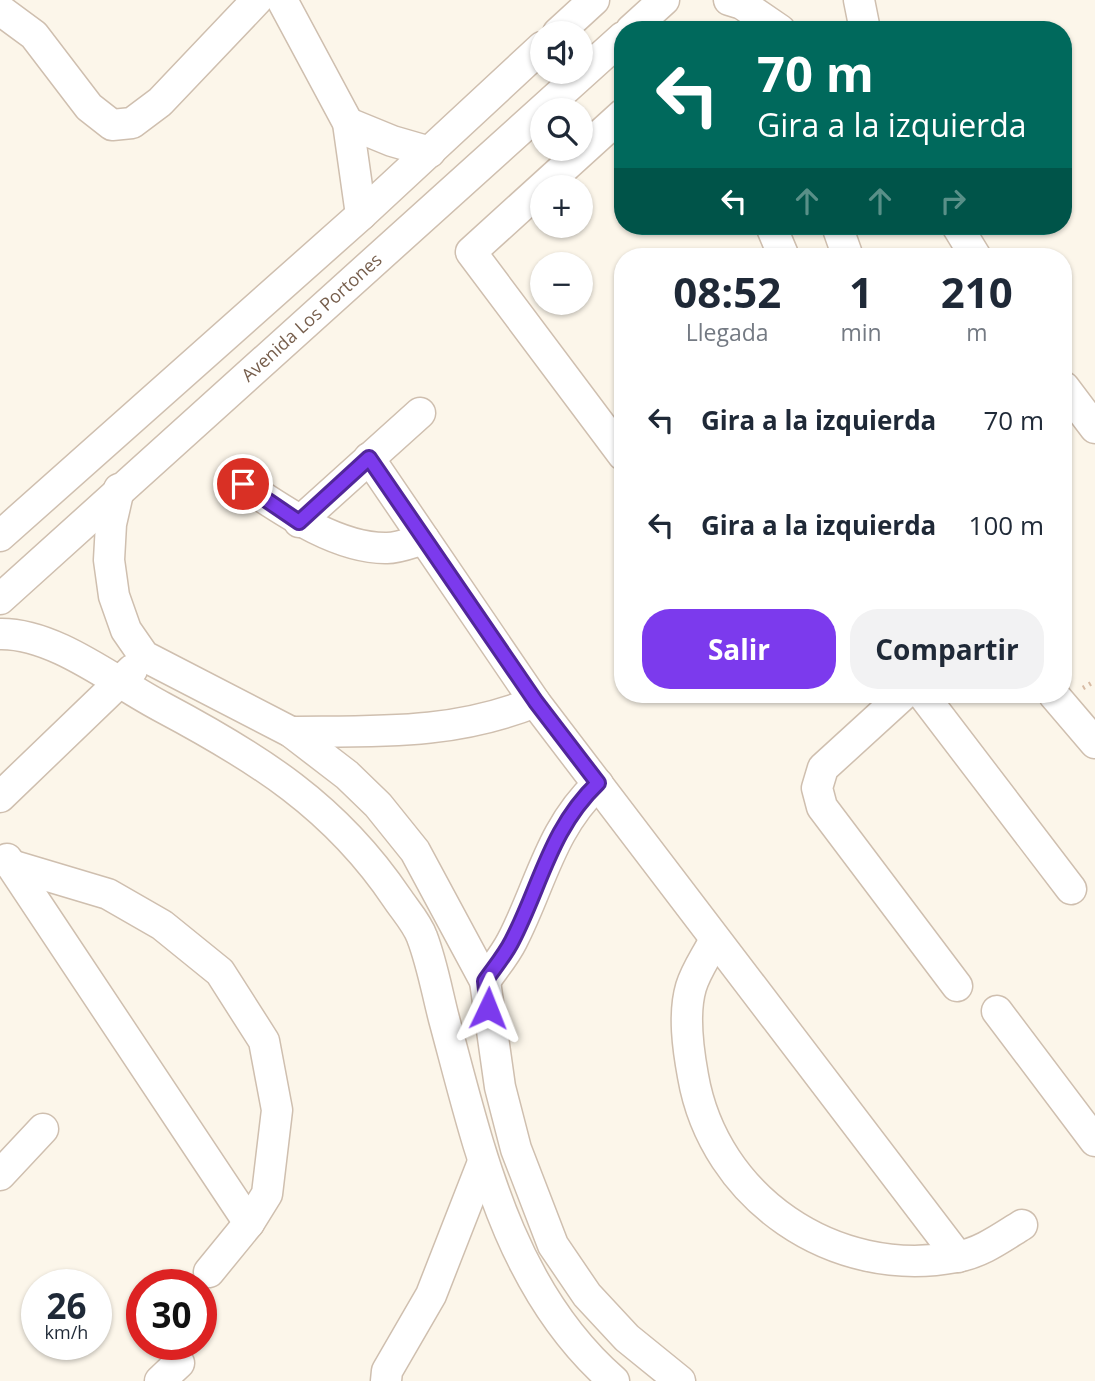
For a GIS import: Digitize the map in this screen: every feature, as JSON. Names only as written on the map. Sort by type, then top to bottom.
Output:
[{"type":"street","points":[[0,10],[34,35],[89,107],[112,125],[132,123],[160,102],[257,0]]},
{"type":"street","points":[[282,0],[348,123],[361,215]]},
{"type":"street","points":[[571,21],[594,0]]},
{"type":"street","points":[[641,21],[664,0]]},
{"type":"street","points":[[729,0],[742,4],[766,21]]},
{"type":"street","points":[[778,0],[783,21]]},
{"type":"street","points":[[859,0],[863,21]]},
{"type":"street","name":"Avenida Los Portones","points":[[0,599],[614,45]]},
{"type":"street","points":[[5,519],[361,215],[530,58]]},
{"type":"street","points":[[614,122],[471,252],[614,444]]},
{"type":"street","points":[[348,123],[392,141],[430,152]]},
{"type":"street","points":[[1072,398],[1095,428]]},
{"type":"street","points":[[299,522],[420,413]]},
{"type":"street","points":[[369,458],[536,702],[957,1257]]},
{"type":"street","points":[[243,484],[299,522],[354,542],[387,548],[424,539]]},
{"type":"street","points":[[119,489],[111,524],[109,560],[114,596],[126,630],[144,656],[292,732],[347,775],[378,805],[415,850],[485,981],[499,1087],[516,1149],[553,1245],[587,1295],[627,1338],[680,1381]]},
{"type":"street","points":[[0,634],[49,643],[263,764],[311,800],[374,864],[422,935],[483,1162],[522,1263],[555,1314],[598,1367],[614,1381]]},
{"type":"street","points":[[0,797],[120,685],[144,656]]},
{"type":"street","points":[[292,732],[445,728],[500,716],[536,702]]},
{"type":"street","points":[[894,703],[823,768],[817,788],[822,807],[957,986]]},
{"type":"street","points":[[929,703],[1071,889]]},
{"type":"street","points":[[1061,703],[1095,743]]},
{"type":"street","points":[[485,981],[512,941],[548,853],[581,799],[598,783]]},
{"type":"street","points":[[6,857],[249,1223]]},
{"type":"street","points":[[6,857],[108,894],[162,925],[220,972],[264,1041],[277,1110],[267,1194],[249,1223],[211,1269]]},
{"type":"street","points":[[715,939],[691,987],[687,1016],[689,1056],[706,1127],[741,1183],[798,1231],[839,1249],[876,1260],[914,1262],[957,1257],[985,1248],[1022,1225]]},
{"type":"street","points":[[997,1010],[1095,1140]]},
{"type":"street","points":[[465,1095],[499,1087]]},
{"type":"street","points":[[0,1175],[43,1129]]},
{"type":"street","points":[[386,1381],[387,1371],[431,1294],[483,1162]]},
{"type":"route","points":[[243,484],[299,522],[369,458],[536,702],[598,783],[581,799],[548,853],[512,941],[485,981],[488,1008]]}]
